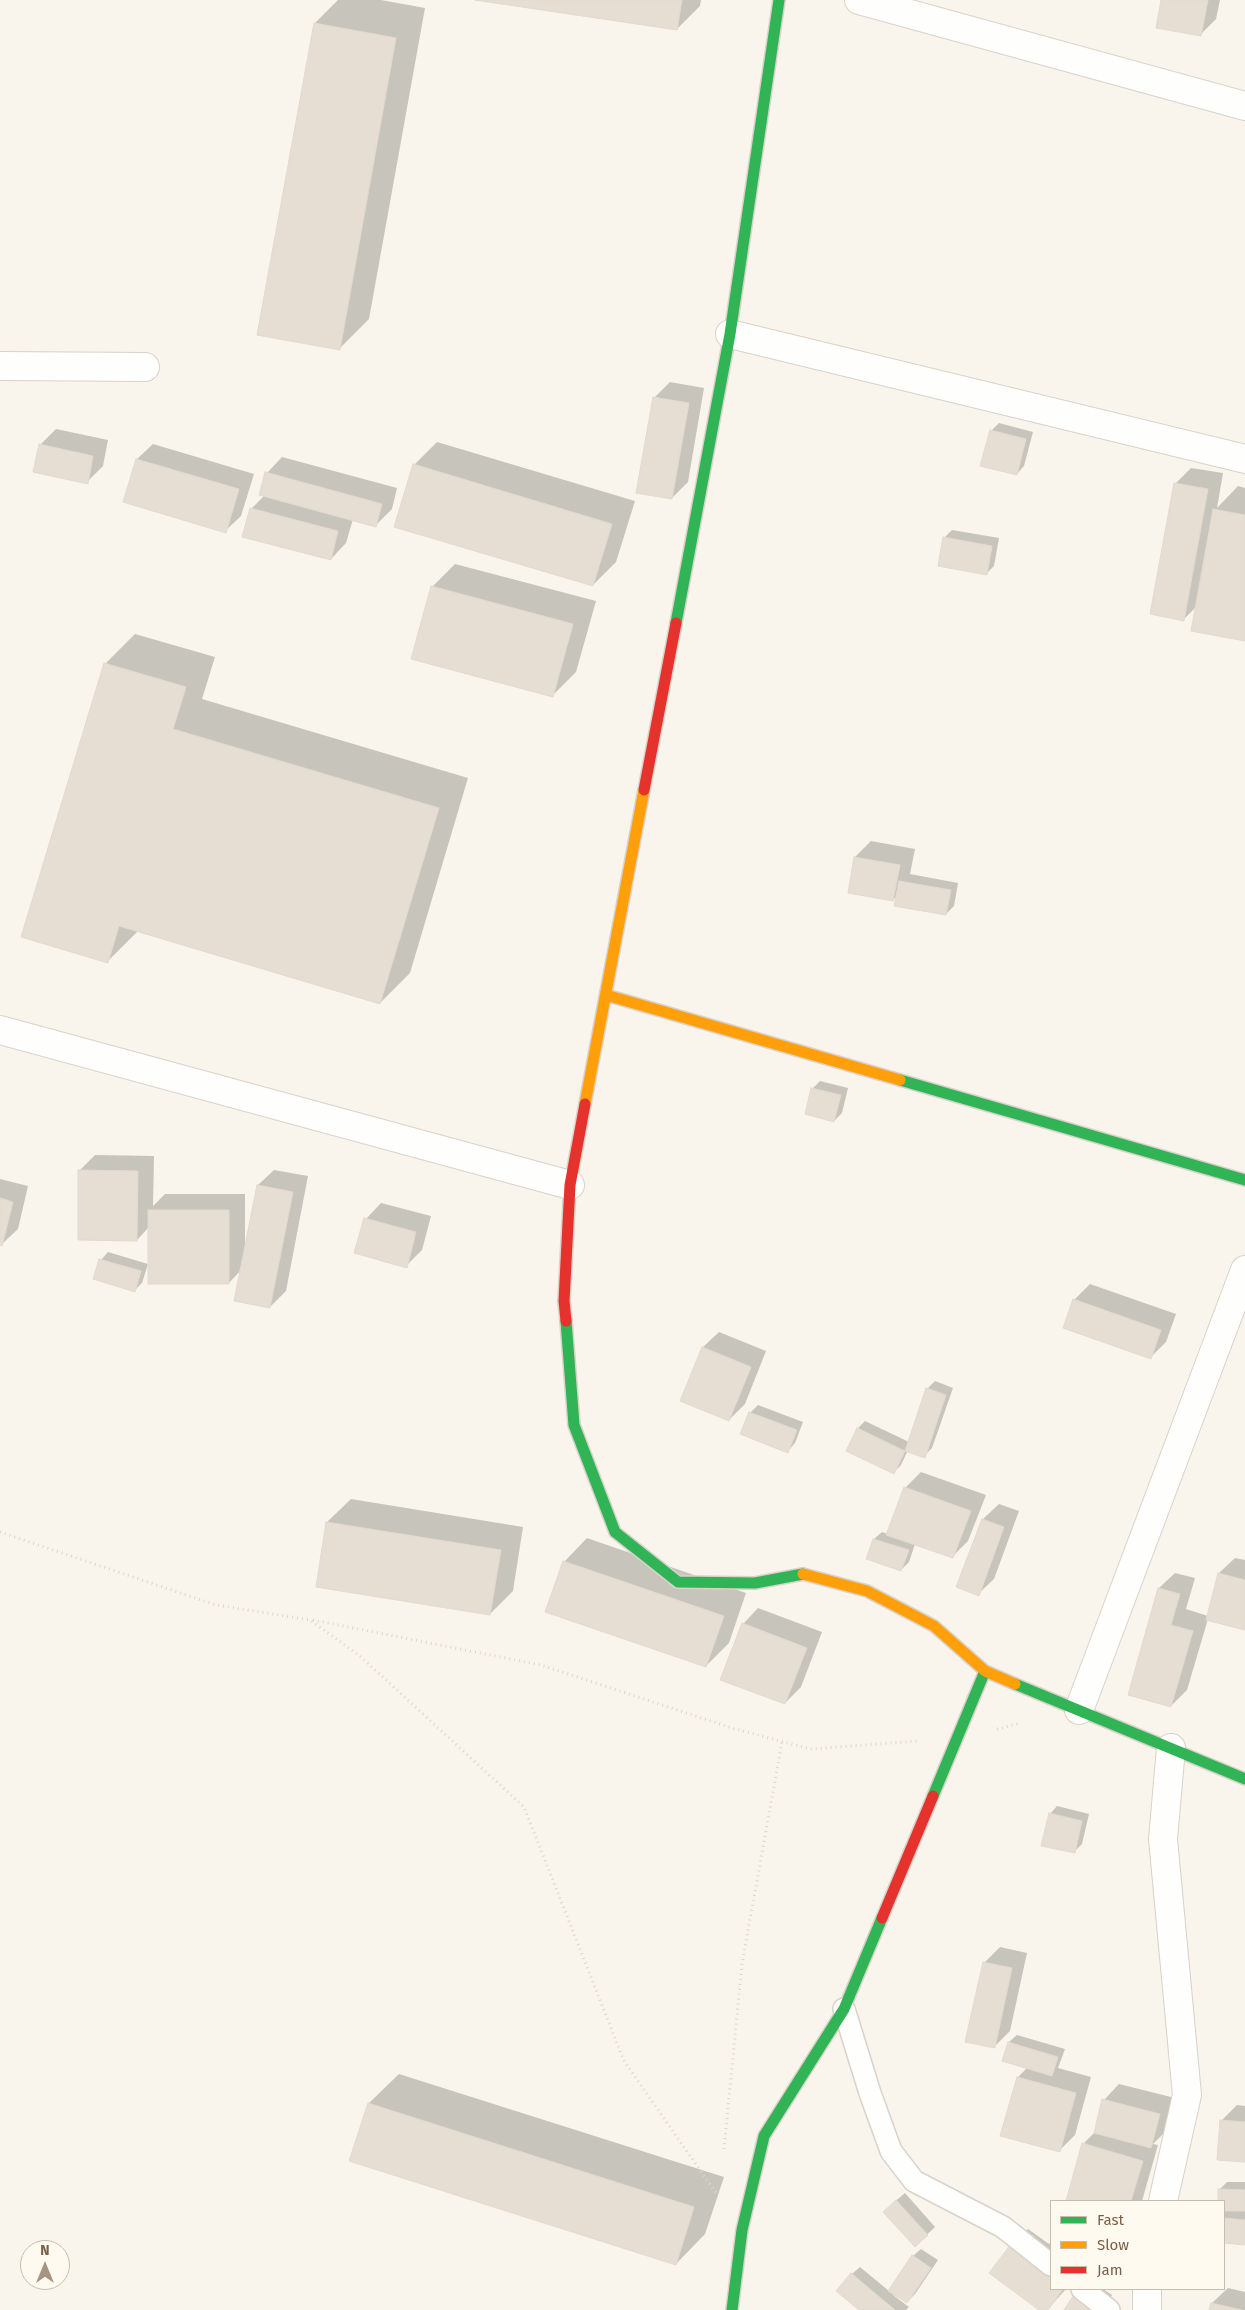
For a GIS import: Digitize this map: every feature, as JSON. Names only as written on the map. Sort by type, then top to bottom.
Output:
[{"type":"street","points":[[779,0],[730,334],[570,1186],[564,1301],[574,1425],[615,1532],[678,1582],[755,1583],[805,1574],[867,1591],[934,1626],[985,1671],[1245,1779]]},
{"type":"street","points":[[860,0],[1245,106]]},
{"type":"street","points":[[730,334],[1245,459]]},
{"type":"street","points":[[0,366],[145,366]]},
{"type":"street","points":[[606,995],[1245,1180]]},
{"type":"street","points":[[0,1030],[570,1186]]},
{"type":"street","points":[[1079,1710],[1245,1270]]},
{"type":"street","points":[[732,2310],[742,2230],[764,2136],[844,2009],[985,1671]]},
{"type":"street","points":[[1164,2200],[1187,2095],[1162,1839],[1170,1748]]},
{"type":"street","points":[[1147,2290],[1147,2310]]},
{"type":"lane","points":[[844,2009],[870,2093],[891,2151],[914,2181],[1003,2227],[1050,2264]]},
{"type":"lane","points":[[1083,2290],[1110,2310]]},
{"type":"path","points":[[0,1532],[216,1605],[310,1620],[541,1665],[732,1728],[810,1749],[958,1738],[1023,1723]]},
{"type":"path","points":[[310,1620],[360,1656],[524,1807],[624,2061],[742,2230]]},
{"type":"path","points":[[724,2153],[742,1964],[782,1742]]},
{"type":"building","points":[[475,0],[682,0],[677,30]]},
{"type":"building","points":[[1161,0],[1208,0],[1201,36],[1156,28]]},
{"type":"building","points":[[314,23],[396,38],[340,350],[257,335]]},
{"type":"building","points":[[653,397],[689,403],[672,499],[636,493]]},
{"type":"building","points":[[990,430],[1026,439],[1017,475],[980,466]]},
{"type":"building","points":[[39,444],[93,456],[88,484],[33,472]]},
{"type":"building","points":[[136,459],[239,489],[226,533],[123,502]]},
{"type":"building","points":[[413,464],[612,524],[593,586],[394,527]]},
{"type":"building","points":[[265,472],[382,504],[376,527],[259,495]]},
{"type":"building","points":[[1174,483],[1208,489],[1184,621],[1150,614]]},
{"type":"building","points":[[250,508],[338,531],[331,560],[242,537]]},
{"type":"building","points":[[1213,509],[1245,515],[1245,641],[1191,631]]},
{"type":"building","points":[[943,537],[992,546],[987,575],[938,566]]},
{"type":"building","points":[[431,586],[573,624],[553,697],[411,659]]},
{"type":"building","points":[[104,663],[186,687],[173,729],[439,808],[380,1004],[119,926],[108,963],[21,937]]},
{"type":"building","points":[[854,857],[900,865],[893,901],[848,893]]},
{"type":"building","points":[[899,881],[951,890],[946,915],[894,906]]},
{"type":"building","points":[[811,1088],[841,1095],[834,1122],[805,1114]]},
{"type":"building","points":[[78,1170],[138,1171],[137,1241],[78,1240]]},
{"type":"building","points":[[257,1185],[293,1192],[270,1308],[234,1301]]},
{"type":"building","points":[[0,1198],[13,1202],[2,1246],[0,1245]]},
{"type":"building","points":[[148,1210],[229,1210],[229,1284],[148,1284]]},
{"type":"building","points":[[364,1218],[416,1232],[407,1268],[354,1253]]},
{"type":"building","points":[[99,1259],[141,1271],[135,1292],[93,1279]]},
{"type":"building","points":[[1073,1299],[1161,1330],[1151,1359],[1063,1328]]},
{"type":"building","points":[[702,1347],[751,1367],[729,1421],[680,1401]]},
{"type":"building","points":[[926,1388],[946,1395],[925,1458],[905,1451]]},
{"type":"building","points":[[749,1412],[797,1430],[788,1453],[740,1434]]},
{"type":"building","points":[[857,1428],[905,1451],[894,1474],[846,1451]]},
{"type":"building","points":[[904,1487],[971,1511],[953,1558],[886,1535]]},
{"type":"building","points":[[982,1519],[1004,1527],[979,1596],[956,1587]]},
{"type":"building","points":[[326,1522],[501,1550],[490,1615],[316,1587]]},
{"type":"building","points":[[873,1539],[909,1550],[901,1571],[866,1559]]},
{"type":"building","points":[[563,1561],[724,1616],[706,1667],[545,1612]]},
{"type":"building","points":[[1218,1573],[1245,1580],[1245,1630],[1206,1620]]},
{"type":"building","points":[[1158,1588],[1180,1594],[1171,1625],[1193,1631],[1171,1707],[1128,1695]]},
{"type":"building","points":[[742,1623],[807,1648],[785,1704],[720,1680]]},
{"type":"building","points":[[1049,1813],[1082,1821],[1075,1853],[1041,1846]]},
{"type":"building","points":[[983,1962],[1012,1968],[995,2048],[965,2042]]},
{"type":"building","points":[[1008,2042],[1058,2057],[1052,2076],[1002,2061]]},
{"type":"building","points":[[1017,2077],[1076,2093],[1060,2152],[1000,2136]]},
{"type":"building","points":[[1102,2099],[1160,2114],[1151,2148],[1094,2133]]},
{"type":"building","points":[[368,2103],[694,2207],[676,2265],[349,2161]]},
{"type":"building","points":[[1220,2120],[1245,2122],[1245,2162],[1217,2160]]},
{"type":"building","points":[[1082,2143],[1143,2161],[1131,2200],[1066,2200]]},
{"type":"building","points":[[1218,2189],[1245,2190],[1245,2211],[1225,2211],[1225,2200],[1218,2200]]},
{"type":"building","points":[[896,2200],[928,2235],[915,2247],[883,2212]]},
{"type":"building","points":[[1225,2218],[1245,2220],[1245,2245],[1225,2243]]},
{"type":"building","points":[[1011,2244],[1050,2271],[1050,2290],[1062,2290],[1048,2310],[1039,2310],[989,2273]]},
{"type":"building","points":[[912,2255],[931,2268],[907,2303],[888,2291]]},
{"type":"building","points":[[851,2273],[895,2310],[859,2310],[836,2291]]},
{"type":"building","points":[[1073,2296],[1096,2310],[1064,2310]]},
{"type":"building","points":[[1211,2303],[1242,2310],[1209,2310]]},
{"type":"traffic: fast","points":[[676,623],[730,334],[779,0]]},
{"type":"traffic: fast","points":[[900,1080],[1245,1180]]},
{"type":"traffic: fast","points":[[566,1321],[574,1425],[615,1532],[678,1582],[755,1583],[803,1574]]},
{"type":"traffic: fast","points":[[933,1796],[985,1671]]},
{"type":"traffic: fast","points":[[1015,1684],[1245,1779]]},
{"type":"traffic: fast","points":[[732,2310],[742,2230],[764,2136],[844,2009],[882,1918]]},
{"type":"traffic: slow","points":[[585,1104],[644,790]]},
{"type":"traffic: slow","points":[[606,995],[900,1080]]},
{"type":"traffic: slow","points":[[803,1574],[867,1591],[934,1626],[985,1671],[1015,1684]]},
{"type":"traffic: jam","points":[[644,790],[676,623]]},
{"type":"traffic: jam","points":[[566,1321],[564,1301],[570,1185],[585,1104]]},
{"type":"traffic: jam","points":[[882,1918],[933,1796]]}]
